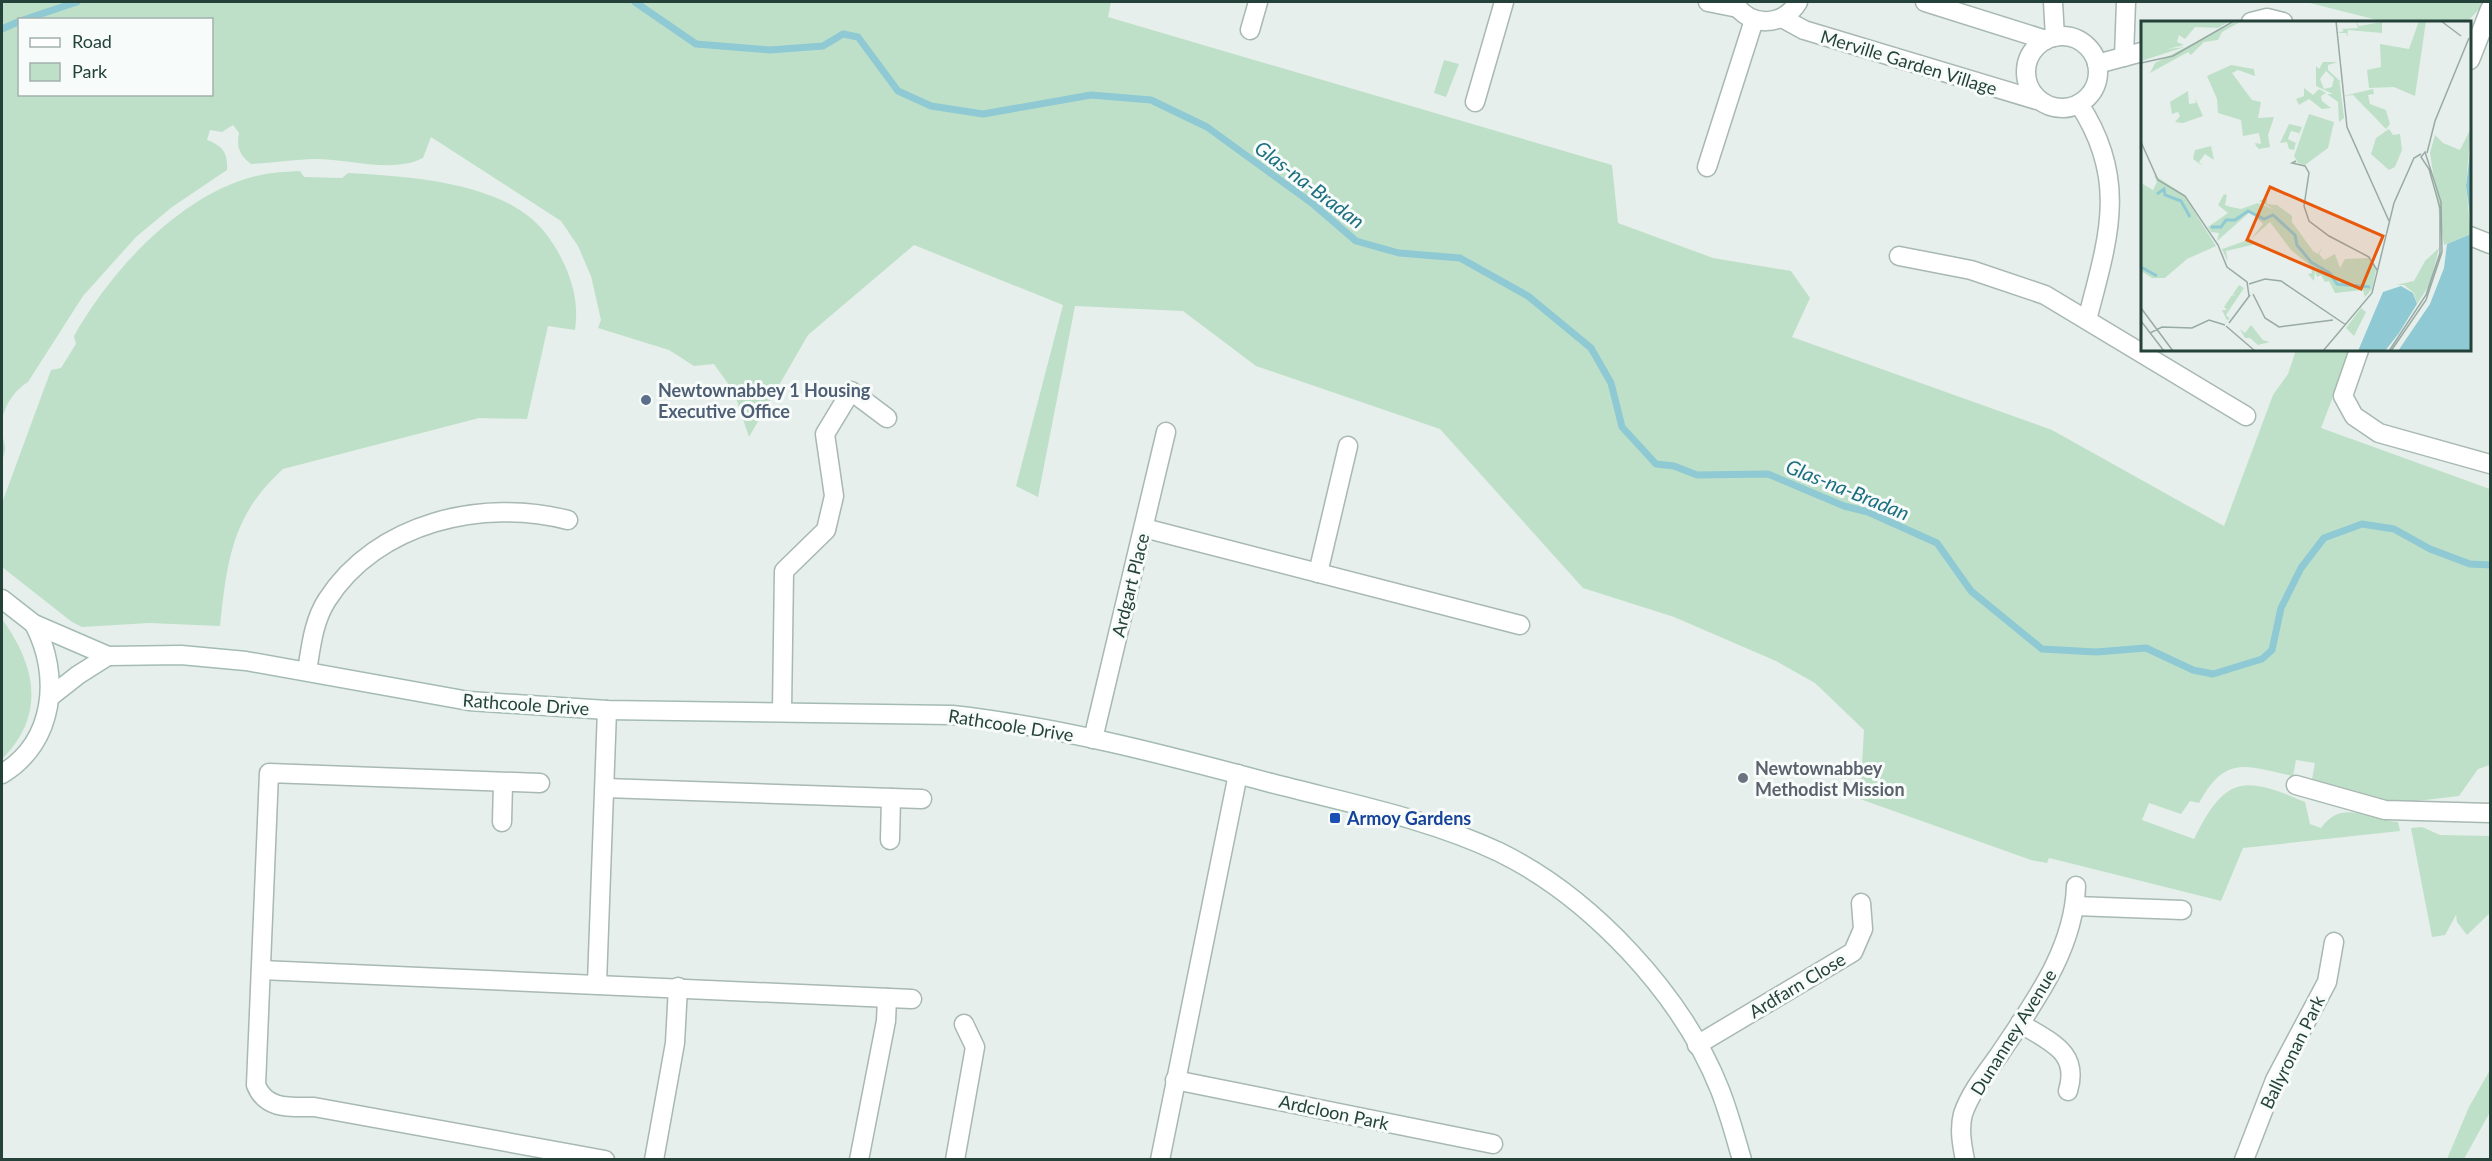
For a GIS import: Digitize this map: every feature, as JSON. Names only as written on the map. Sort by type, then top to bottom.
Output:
[{"type":"street","points":[[1250,30],[1258,2]]},
{"type":"street","points":[[1475,102],[1504,2]]},
{"type":"street","points":[[1708,2],[1736,5],[1754,20],[1763,22],[1782,18],[1798,2]]},
{"type":"street","points":[[1925,2],[2050,39],[2073,38],[2081,42],[2094,56],[2097,64],[2095,87],[2079,104],[2059,108],[2040,101],[2028,85],[2026,68],[2032,52],[2050,39],[2053,2]]},
{"type":"street","points":[[2124,57],[2126,2]]},
{"type":"street","points":[[2471,55],[2490,9]]},
{"type":"street","name":"Merville Garden Village","points":[[1782,18],[1804,30],[2040,101]]},
{"type":"street","points":[[2255,21],[2267,18],[2279,21]]},
{"type":"street","points":[[1707,167],[1754,20]]},
{"type":"street","points":[[2097,64],[2141,51]]},
{"type":"street","points":[[2079,104],[2103,146],[2109,177],[2110,220],[2087,320]]},
{"type":"street","points":[[2471,237],[2490,244]]},
{"type":"street","points":[[1899,256],[1971,270],[2046,295],[2246,416]]},
{"type":"street","points":[[2359,351],[2343,396],[2354,416],[2379,433],[2490,464]]},
{"type":"street","points":[[782,710],[784,571],[826,530],[834,496],[825,434],[851,391],[887,417]]},
{"type":"street","name":"Ardgart Place","points":[[1093,739],[1166,432]]},
{"type":"street","points":[[1318,573],[1348,446]]},
{"type":"street","points":[[307,671],[314,631],[326,601],[351,572],[380,547],[427,524],[472,513],[517,512],[568,520]]},
{"type":"street","points":[[1144,528],[1521,625]]},
{"type":"street","name":"Rathcoole Drive","points":[[2,599],[34,624],[108,656],[181,655],[246,661],[469,701],[607,710],[782,710],[952,715],[1010,722],[1093,739],[1238,774],[1426,824],[1499,853],[1574,901],[1617,937],[1652,977],[1697,1045],[1719,1089],[1742,1160]]},
{"type":"street","name":"Rathcoole Drive","points":[[2,774],[20,758],[34,740],[47,713],[50,697],[50,663],[44,643],[34,624]]},
{"type":"street","points":[[50,697],[78,675],[108,656]]},
{"type":"street","points":[[597,983],[607,710]]},
{"type":"street","points":[[540,783],[269,773],[256,1085],[261,1097],[276,1105],[314,1107],[605,1160]]},
{"type":"street","points":[[1160,1160],[1238,774]]},
{"type":"street","points":[[502,822],[503,783]]},
{"type":"street","points":[[2296,785],[2385,810],[2490,813]]},
{"type":"street","points":[[605,788],[922,799]]},
{"type":"street","points":[[890,840],[891,798]]},
{"type":"street","name":"Dunanney Avenue","points":[[1965,1160],[1960,1139],[1963,1115],[1976,1088],[2020,1023],[2061,954],[2075,906],[2076,886]]},
{"type":"street","name":"Ardfarn Close","points":[[1697,1045],[1853,952],[1863,929],[1861,903]]},
{"type":"street","points":[[2075,906],[2182,910]]},
{"type":"street","name":"Ballyronan Park","points":[[2244,1160],[2275,1080],[2327,982],[2334,942]]},
{"type":"street","points":[[261,970],[597,983],[912,999]]},
{"type":"street","points":[[654,1160],[675,1043],[678,987]]},
{"type":"street","points":[[859,1160],[886,1021],[886,998]]},
{"type":"street","points":[[2020,1023],[2057,1048],[2070,1061],[2072,1078],[2068,1091]]},
{"type":"street","points":[[955,1160],[975,1047],[964,1024]]},
{"type":"street","name":"Ardcloon Park","points":[[1175,1080],[1492,1144]]},
{"type":"green space","points":[[2,2],[1111,2],[1108,17],[1612,165],[1618,223],[1713,258],[1791,271],[1810,298],[1792,337],[2052,430],[2224,526],[2273,395],[2288,374],[2296,351],[2351,351],[2321,428],[2490,489],[2490,765],[2478,769],[2459,796],[2399,803],[2365,797],[2312,779],[2315,763],[2296,760],[2293,776],[2250,767],[2228,770],[2209,787],[2199,803],[2190,801],[2181,814],[2149,803],[2142,820],[2194,839],[2205,818],[2226,792],[2251,785],[2284,793],[2305,802],[2310,824],[2321,828],[2329,819],[2347,812],[2398,822],[2400,831],[2243,848],[2221,901],[2049,858],[2047,863],[2031,860],[1860,799],[1864,730],[1815,683],[1776,661],[1674,617],[1583,588],[1440,429],[1256,366],[1183,311],[1075,306],[1038,497],[1016,486],[1063,305],[914,245],[808,335],[749,437],[734,392],[714,364],[694,366],[669,350],[598,328],[601,320],[591,276],[578,246],[561,221],[431,137],[423,158],[397,165],[326,159],[251,164],[240,151],[239,133],[233,125],[222,132],[210,130],[207,140],[223,151],[227,159],[227,170],[172,207],[136,237],[83,296],[28,382],[9,402],[2,422]]},
{"type":"green space","points":[[2306,2],[2490,2],[2481,7],[2468,21],[2381,21]]},
{"type":"green space","points":[[1444,60],[1459,64],[1446,97],[1434,93]]},
{"type":"green space","points":[[300,171],[304,177],[342,178],[348,173],[444,183],[492,196],[514,206],[543,230],[563,261],[575,299],[575,330],[548,326],[527,419],[479,418],[283,469],[266,486],[242,522],[230,560],[220,626],[149,623],[82,627],[72,622],[2,567],[2,503],[51,370],[61,368],[76,344],[74,336],[125,264],[169,222],[193,204],[245,179],[279,172]]},
{"type":"green space","points":[[2,430],[5,448],[2,461]]},
{"type":"green space","points":[[2,619],[23,655],[29,672],[31,690],[30,708],[25,725],[16,742],[2,759]]},
{"type":"green space","points":[[2422,827],[2440,835],[2490,836],[2490,913],[2467,935],[2457,922],[2456,915],[2445,935],[2432,937],[2411,828]]},
{"type":"green space","points":[[2490,1070],[2490,1112],[2464,1159],[2447,1159],[2469,1107]]},
{"type":"waterway","name":"Glas-na-Bradan","points":[[29,18],[77,2]]},
{"type":"waterway","name":"Glas-na-Bradan","points":[[635,2],[696,44],[770,50],[823,46],[843,34],[858,37],[898,91],[931,106],[983,114],[1091,95],[1151,100],[1207,127],[1313,204],[1356,241],[1399,253],[1460,258],[1528,296],[1591,348],[1611,383],[1622,427],[1656,464],[1674,466],[1697,475],[1768,474],[1844,506],[1868,512],[1937,543],[1971,591],[2042,649],[2096,652],[2146,648],[2193,670],[2213,674],[2262,659],[2272,650],[2281,608],[2301,568],[2324,538],[2362,524],[2394,529],[2430,549],[2470,564],[2490,565]]},
{"type":"waterway","name":"Glas-na-Bradan","points":[[2,29],[18,22]]},
{"type":"place","name":"Newtownabbey 1 Housing Executive Office","points":[[646,400]]},
{"type":"place","name":"Newtownabbey Methodist Mission","points":[[1743,778]]},
{"type":"place","name":"Armoy Gardens","points":[[1335,818]]}]
